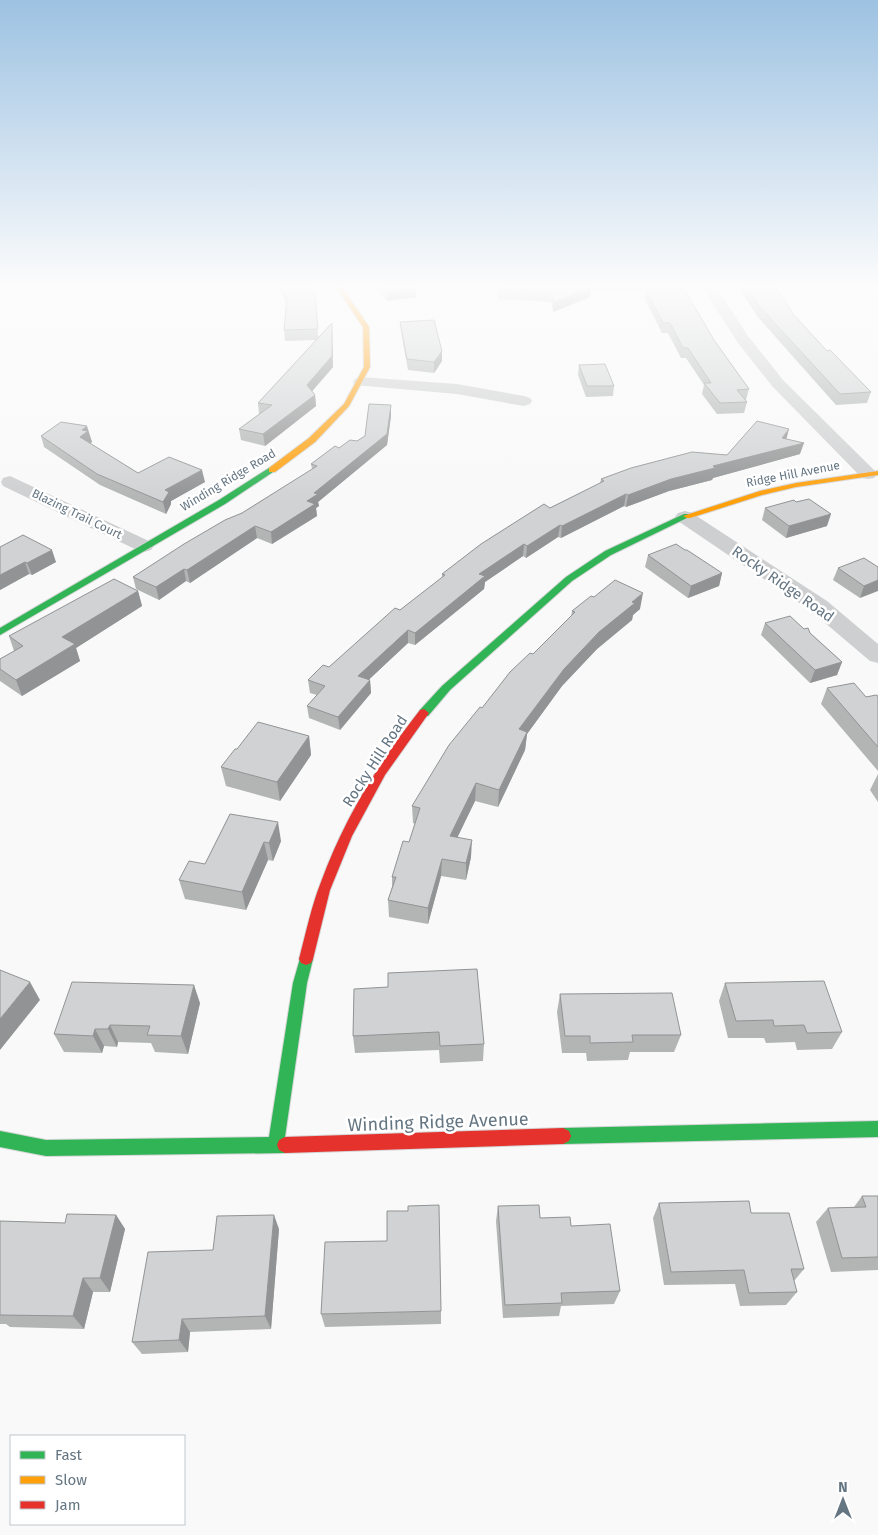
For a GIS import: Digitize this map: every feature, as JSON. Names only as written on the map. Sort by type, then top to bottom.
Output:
[{"type":"street","name":"Winding Ridge Road","points":[[0,632],[144,546],[260,480],[301,451],[341,413],[361,382],[368,359]]},
{"type":"street","points":[[758,359],[808,416],[873,474]]},
{"type":"street","points":[[361,382],[457,390],[524,401]]},
{"type":"street","name":"Ridge Hill Avenue","points":[[685,517],[760,493],[796,485],[873,474]]},
{"type":"street","name":"Blazing Trail Court","points":[[10,482],[144,546]]},
{"type":"street","name":"Rocky Ridge Road","points":[[685,517],[819,606],[878,656]]},
{"type":"street","name":"Rocky Hill Road","points":[[276,1145],[300,983],[328,882],[358,811],[404,737],[446,688],[569,579],[608,553],[685,517]]},
{"type":"street","name":"Winding Ridge Avenue","points":[[0,1139],[46,1148],[276,1145],[668,1133],[878,1129]]},
{"type":"building","points":[[299,359],[330,359],[307,385],[315,395],[263,434],[239,429],[272,405],[258,403]]},
{"type":"building","points":[[407,359],[436,359],[434,362]]},
{"type":"building","points":[[695,359],[727,359],[749,389],[737,390],[747,402],[720,403],[704,383],[711,383]]},
{"type":"building","points":[[807,359],[838,359],[871,392],[840,394]]},
{"type":"building","points":[[605,364],[614,386],[587,386],[579,365]]},
{"type":"building","points":[[369,404],[391,405],[387,434],[314,493],[318,494],[307,501],[315,504],[271,532],[255,526],[187,570],[184,569],[156,587],[133,577],[184,544],[225,520],[242,513],[317,466],[311,464],[335,446],[339,448],[350,440],[357,441],[365,436]]},
{"type":"building","points":[[757,421],[789,429],[782,438],[804,443],[713,466],[715,468],[671,479],[628,495],[626,494],[562,526],[560,525],[527,546],[524,544],[479,574],[485,576],[415,633],[408,630],[358,676],[370,680],[338,717],[307,706],[325,686],[308,680],[323,665],[329,667],[395,608],[400,610],[481,544],[544,504],[550,508],[604,481],[601,479],[631,468],[692,452],[727,455]]},
{"type":"building","points":[[61,422],[87,426],[82,430],[88,431],[80,437],[138,473],[169,457],[202,470],[165,490],[169,492],[163,502],[97,474],[41,436]]},
{"type":"building","points":[[809,499],[831,514],[789,526],[765,508],[794,500],[796,502]]},
{"type":"building","points":[[23,535],[52,550],[0,575],[0,547]]},
{"type":"building","points":[[676,544],[722,573],[691,586],[648,555]]},
{"type":"building","points":[[864,558],[878,567],[878,580],[864,586],[838,568]]},
{"type":"building","points":[[114,579],[138,591],[62,637],[75,644],[16,680],[0,669],[0,659],[23,646],[9,636]]},
{"type":"building","points":[[615,580],[643,593],[632,602],[635,603],[599,632],[564,669],[519,729],[527,732],[499,790],[476,783],[450,836],[472,840],[466,863],[442,859],[428,908],[388,900],[396,877],[392,877],[403,841],[409,842],[420,808],[412,806],[449,745],[480,707],[482,708],[510,672],[530,653],[533,654],[575,612],[572,611],[591,596],[594,597]]},
{"type":"building","points":[[790,616],[804,629],[808,628],[810,633],[842,662],[815,670],[765,623]]},
{"type":"building","points":[[854,683],[866,697],[878,696],[878,747],[827,688]]},
{"type":"building","points":[[258,722],[309,736],[277,782],[221,767]]},
{"type":"building","points":[[230,814],[278,822],[269,843],[264,842],[242,892],[179,880],[189,861],[205,864]]},
{"type":"building","points":[[477,969],[484,1044],[440,1046],[439,1032],[353,1036],[354,989],[388,987],[388,973]]},
{"type":"building","points":[[0,970],[30,982],[0,1019]]},
{"type":"building","points":[[824,981],[842,1032],[807,1033],[804,1025],[774,1026],[773,1020],[736,1021],[725,983]]},
{"type":"building","points":[[72,982],[194,985],[181,1036],[147,1035],[150,1026],[110,1025],[108,1029],[95,1029],[93,1036],[54,1034]]},
{"type":"building","points":[[672,993],[681,1035],[632,1035],[633,1042],[590,1043],[590,1036],[565,1036],[560,994]]},
{"type":"building","points":[[862,1196],[878,1196],[878,1257],[842,1258],[828,1208],[866,1207]]},
{"type":"building","points":[[749,1201],[751,1213],[789,1213],[804,1269],[791,1269],[797,1292],[749,1293],[744,1270],[671,1272],[659,1203]]},
{"type":"building","points":[[439,1205],[441,1311],[321,1314],[325,1242],[387,1241],[387,1211],[408,1211],[408,1206]]},
{"type":"building","points":[[539,1205],[540,1218],[570,1217],[571,1226],[610,1224],[620,1291],[561,1293],[562,1303],[505,1305],[498,1206]]},
{"type":"building","points":[[67,1214],[116,1215],[100,1278],[83,1278],[73,1316],[0,1315],[0,1221],[65,1223]]},
{"type":"building","points":[[274,1215],[265,1316],[182,1319],[179,1340],[132,1342],[148,1252],[213,1250],[217,1216]]},
{"type":"traffic: fast","points":[[0,632],[222,502],[272,470]]},
{"type":"traffic: fast","points":[[424,713],[446,688],[569,579],[608,553],[687,516]]},
{"type":"traffic: fast","points":[[276,1145],[300,983],[306,959]]},
{"type":"traffic: fast","points":[[563,1136],[878,1129]]},
{"type":"traffic: fast","points":[[0,1139],[46,1148],[285,1145]]},
{"type":"traffic: slow","points":[[272,470],[312,440],[347,405],[367,367],[367,359]]},
{"type":"traffic: slow","points":[[687,516],[760,493],[796,485],[878,473]]},
{"type":"traffic: jam","points":[[306,959],[324,890],[346,836],[381,772],[424,713]]},
{"type":"traffic: jam","points":[[285,1145],[563,1136]]}]
